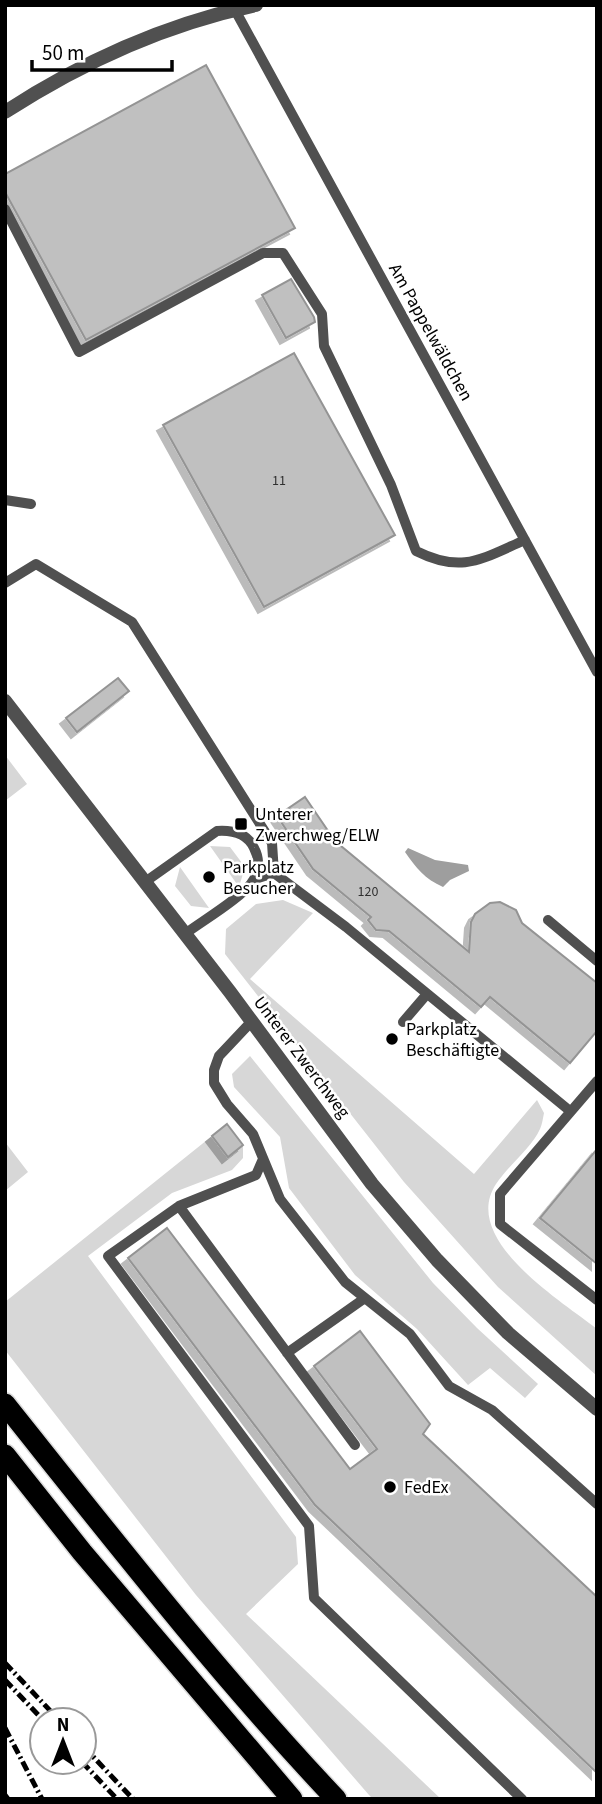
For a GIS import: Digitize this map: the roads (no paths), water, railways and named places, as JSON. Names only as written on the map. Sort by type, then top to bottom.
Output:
[{"type":"highway","points":[[5,1404],[150,1584],[336,1799]]},
{"type":"highway","points":[[5,1455],[99,1573],[292,1799]]},
{"type":"street","points":[[5,112],[80,68],[118,50],[225,9],[257,5]]},
{"type":"street","name":"Unterer Zwerchweg","points":[[5,701],[252,1021],[372,1184],[437,1260],[508,1333],[597,1409]]},
{"type":"lane","name":"Am Pappelwäldchen","points":[[225,9],[597,672]]},
{"type":"lane","points":[[5,209],[79,352],[263,253],[283,253],[322,314],[324,346],[391,485],[416,551],[456,564],[476,562],[525,540]]},
{"type":"lane","points":[[5,499],[31,504]]},
{"type":"lane","points":[[5,583],[36,564],[132,622],[272,844],[274,873],[570,1111]]},
{"type":"lane","points":[[145,881],[217,831],[230,830],[242,834],[252,842],[258,854],[259,867],[255,879],[246,889],[185,934]]},
{"type":"lane","points":[[255,879],[274,873]]},
{"type":"lane","points":[[548,920],[597,961]]},
{"type":"lane","points":[[403,1022],[427,994]]},
{"type":"lane","points":[[252,1021],[219,1056],[214,1070],[214,1083],[227,1104],[253,1134],[281,1199],[345,1282],[410,1334],[449,1386],[492,1410],[597,1504]]},
{"type":"lane","points":[[597,1081],[500,1194],[500,1224],[597,1300]]},
{"type":"lane","points":[[263,1159],[256,1175],[179,1206],[108,1256],[309,1526],[314,1598],[522,1799]]},
{"type":"lane","points":[[179,1206],[355,1445]]},
{"type":"lane","points":[[288,1353],[365,1298]]},
{"type":"railway","points":[[5,1663],[46,1706]]},
{"type":"railway","points":[[5,1680],[30,1706]]},
{"type":"railway","points":[[5,1728],[42,1799]]},
{"type":"railway","points":[[98,1762],[133,1799]]},
{"type":"railway","points":[[95,1776],[117,1799]]},
{"type":"railway","points":[[5,1795],[8,1799]]},
{"type":"place","name":"Unterer Zwerchweg/ELW","points":[[241,824]]},
{"type":"place","name":"Parkplatz Besucher","points":[[209,877]]},
{"type":"place","name":"Parkplatz Beschäftigte","points":[[392,1039]]},
{"type":"place","name":"FedEx","points":[[390,1487]]}]
